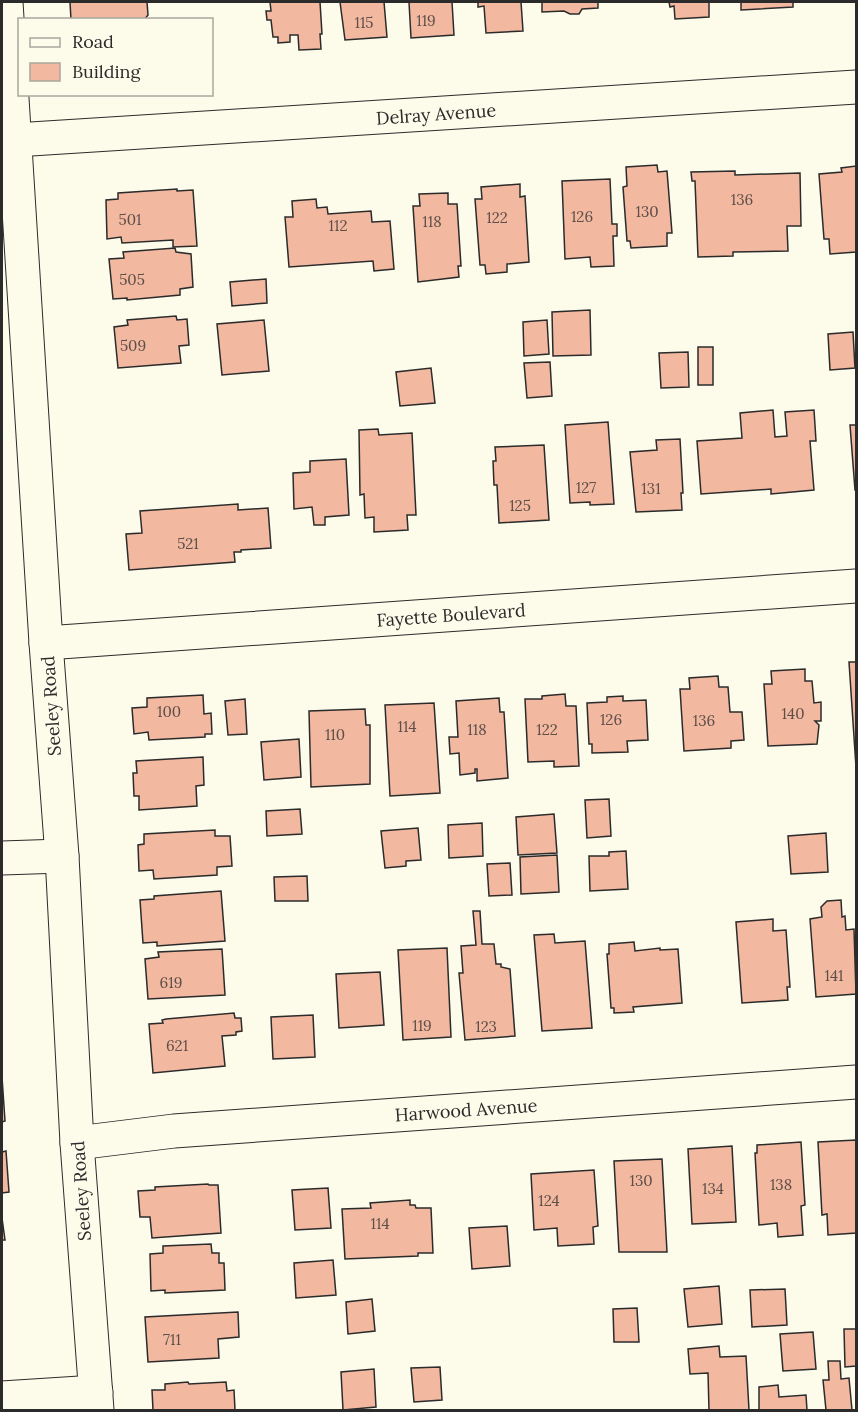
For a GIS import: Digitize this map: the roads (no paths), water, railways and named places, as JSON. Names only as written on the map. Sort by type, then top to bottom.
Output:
[{"type":"street","name":"Seeley Road","points":[[6,2],[15,140],[14,322],[46,643],[62,856],[77,1143],[97,1401]]},
{"type":"street","name":"Delray Avenue","points":[[15,140],[856,87]]},
{"type":"street","name":"Fayette Boulevard","points":[[46,643],[856,586]]},
{"type":"street","points":[[2,858],[62,856]]},
{"type":"street","name":"Harwood Avenue","points":[[77,1143],[174,1131],[856,1082]]},
{"type":"street","points":[[2,1398],[97,1401]]}]
